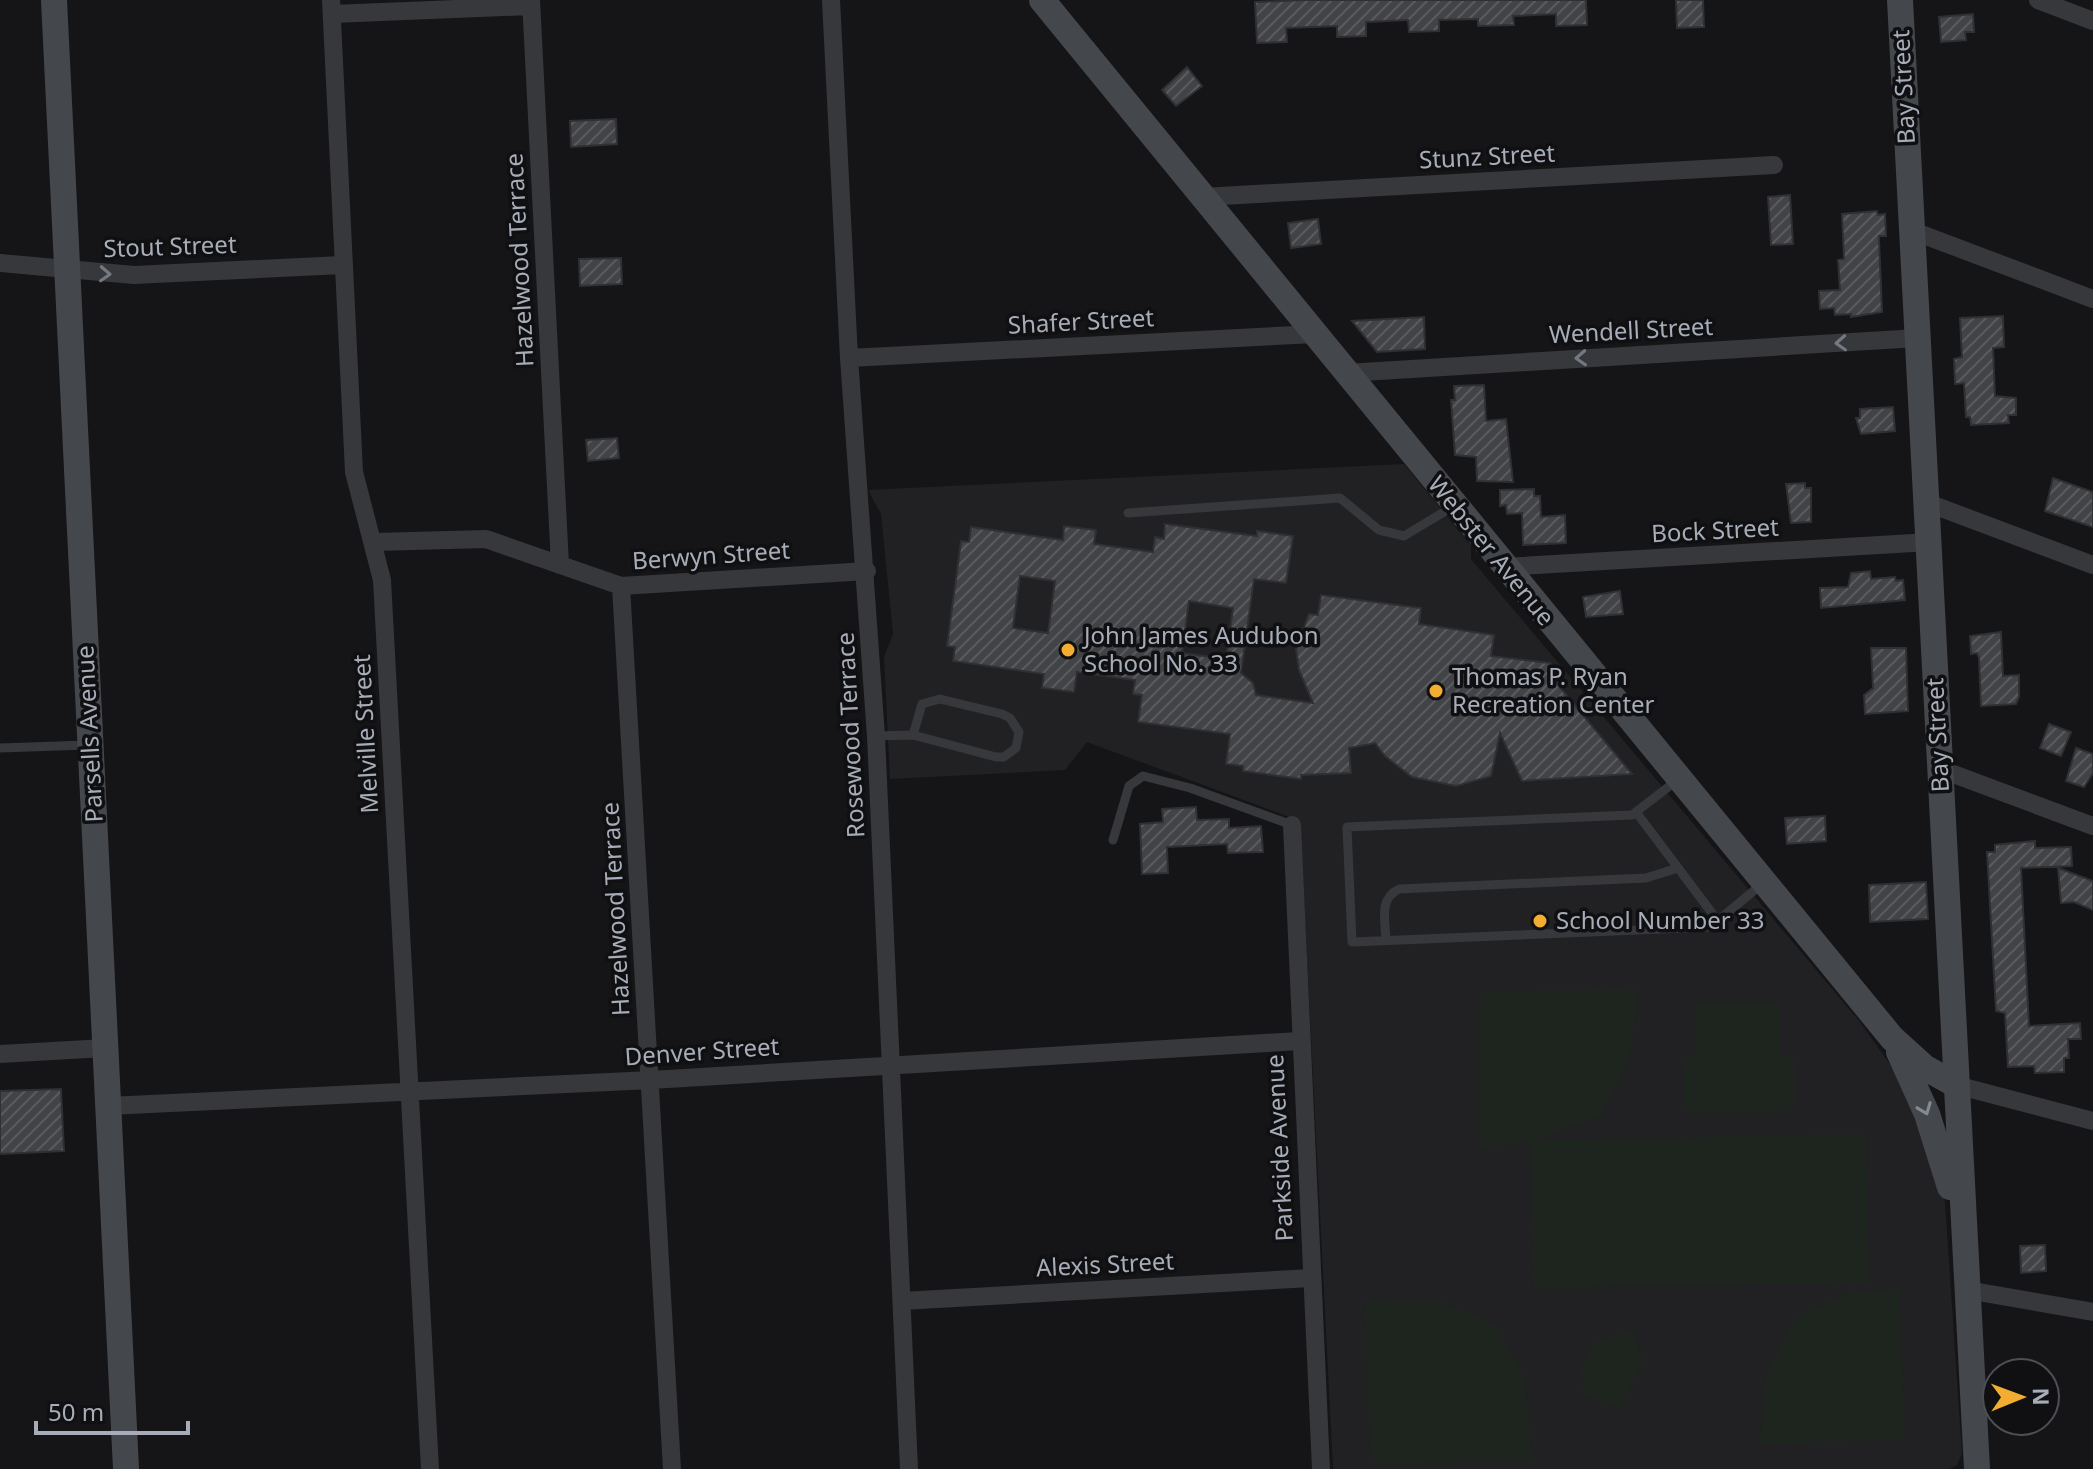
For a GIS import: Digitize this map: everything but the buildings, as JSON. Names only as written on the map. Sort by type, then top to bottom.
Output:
[{"type":"street","name":"Parsells Avenue","points":[[54,0],[126,1469]]},
{"type":"street","name":"Rosewood Terrace","points":[[831,0],[849,358],[867,571],[876,736],[909,1469]]},
{"type":"street","name":"Webster Avenue","points":[[1042,0],[1503,567],[1892,1038],[1924,1067],[1956,1085]]},
{"type":"street","name":"Bay Street","points":[[1900,0],[1977,1469]]},
{"type":"street","points":[[2038,0],[2093,21]]},
{"type":"street","points":[[332,7],[531,3]]},
{"type":"street","name":"Hazelwood Terrace","points":[[531,3],[560,565]]},
{"type":"street","name":"Melville Street","points":[[332,7],[354,472],[382,580],[430,1469]]},
{"type":"street","name":"Stunz Street","points":[[1203,197],[1774,165]]},
{"type":"street","points":[[1913,231],[2093,299]]},
{"type":"street","name":"Stout Street","points":[[0,263],[134,275],[342,265]]},
{"type":"street","name":"Shafer Street","points":[[849,358],[1315,334]]},
{"type":"street","name":"Wendell Street","points":[[1346,373],[1918,338]]},
{"type":"street","points":[[1928,503],[2093,565]]},
{"type":"street","name":"Berwyn Street","points":[[374,542],[486,539],[621,586],[867,571]]},
{"type":"street","name":"Bock Street","points":[[1503,567],[1930,542]]},
{"type":"street","name":"Hazelwood Terrace","points":[[621,586],[672,1469]]},
{"type":"street","points":[[1940,769],[2093,826]]},
{"type":"street","name":"Parkside Avenue","points":[[1292,825],[1299,1041],[1321,1469]]},
{"type":"street","points":[[1892,1038],[1927,1114],[1964,1239]]},
{"type":"street","name":"Denver Street","points":[[108,1106],[651,1080],[1299,1041]]},
{"type":"street","points":[[0,1054],[105,1048]]},
{"type":"street","points":[[1956,1085],[2093,1121]]},
{"type":"street","name":"Alexis Street","points":[[902,1301],[1311,1278]]},
{"type":"street","points":[[1967,1290],[2093,1312]]},
{"type":"lane","points":[[1128,513],[1340,498],[1379,530],[1404,536],[1454,506]]},
{"type":"lane","points":[[876,736],[913,735],[1004,757],[1016,748],[1019,732],[1010,718],[1002,714],[940,699],[922,704],[913,735]]},
{"type":"lane","points":[[0,748],[91,745]]},
{"type":"lane","points":[[1113,840],[1129,786],[1143,776],[1190,788],[1292,825]]},
{"type":"lane","points":[[1678,779],[1636,812],[1347,827],[1352,942],[1710,927],[1764,882]]},
{"type":"lane","points":[[1636,812],[1718,921]]},
{"type":"lane","points":[[1386,940],[1385,902],[1391,893],[1399,889],[1646,878],[1678,868]]},
{"type":"shaded area","name":"School Number 33","points":[[1404,464],[1471,546],[1471,559],[1860,1022],[1894,1070],[1937,1165],[1945,1202],[1962,1454],[1957,1465],[1950,1469],[1333,1469],[1300,821],[1087,742],[1065,770],[890,779],[884,657],[893,634],[881,514],[868,490]]},
{"type":"shaded area","points":[[1638,989],[1630,1060],[1599,1116],[1535,1140],[1866,1134],[1869,1282],[1534,1288],[1532,1141],[1480,1148],[1480,998],[1486,992]]},
{"type":"shaded area","points":[[1780,1001],[1780,1056],[1788,1056],[1794,1062],[1794,1104],[1788,1111],[1691,1112],[1684,1105],[1683,1064],[1689,1057],[1696,1056],[1695,1002]]},
{"type":"shaded area","points":[[1899,1287],[1905,1432],[1897,1440],[1760,1444],[1766,1377],[1795,1317],[1845,1295]]},
{"type":"shaded area","points":[[1365,1300],[1441,1301],[1495,1325],[1525,1377],[1532,1461],[1377,1464],[1370,1456]]},
{"type":"shaded area","points":[[1627,1331],[1635,1336],[1643,1361],[1620,1410],[1580,1392],[1584,1382],[1580,1372],[1595,1342]]},
{"type":"place","name":"John James Audubon School No. 33","points":[[1068,650]]},
{"type":"place","name":"Thomas P. Ryan Recreation Center","points":[[1436,691]]},
{"type":"place","name":"School Number 33","points":[[1540,921]]}]
